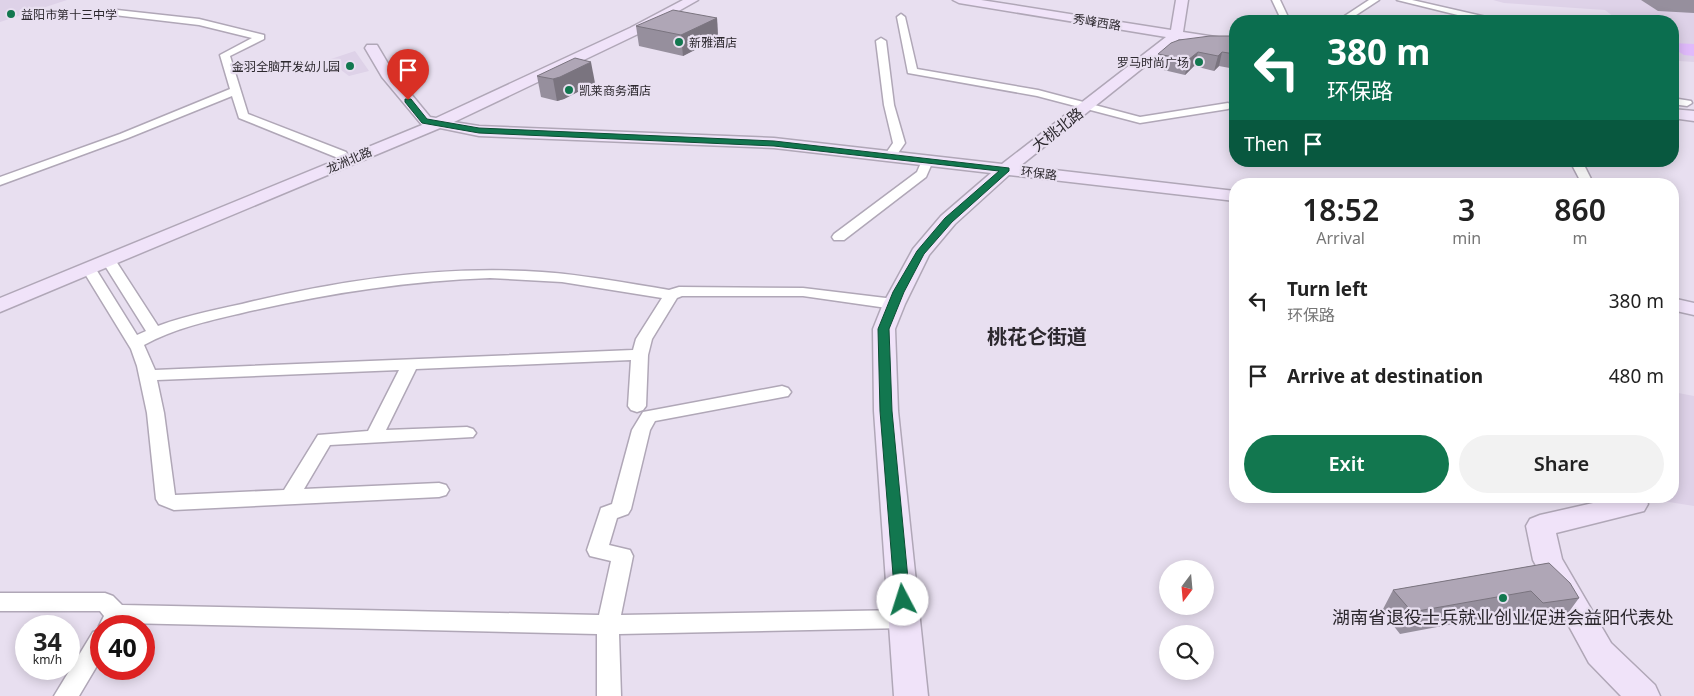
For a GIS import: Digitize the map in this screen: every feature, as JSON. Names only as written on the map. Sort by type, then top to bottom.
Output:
[{"type":"street","name":"龙洲北路","points":[[0,293],[342,155],[431,122],[626,28],[679,0]]},
{"type":"street","name":"龙洲北路","points":[[0,306],[431,122],[634,31],[692,0]]},
{"type":"street","name":"秀峰西路","points":[[959,0],[1229,43]]},
{"type":"street","points":[[1176,35],[1182,0]]},
{"type":"street","points":[[1276,0],[1283,15]]},
{"type":"street","points":[[1350,15],[1375,0]]},
{"type":"street","points":[[1401,0],[1466,15]]},
{"type":"street","points":[[117,13],[199,22],[261,37],[225,55],[243,116],[342,155]]},
{"type":"street","points":[[901,17],[912,71],[1038,93],[1140,120],[1228,106]]},
{"type":"street","name":"大桃北路","points":[[911,696],[886,411],[884,329],[894,304],[920,253],[948,220],[1006,169],[1176,35]]},
{"type":"street","points":[[881,40],[889,105],[899,143],[890,156]]},
{"type":"street","points":[[372,48],[387,74],[431,122]]},
{"type":"street","points":[[0,181],[124,136],[235,91]]},
{"type":"street","name":"环保路","points":[[431,122],[479,131],[774,143],[1229,195]]},
{"type":"street","points":[[839,236],[922,174],[928,161]]},
{"type":"street","points":[[109,261],[154,331]]},
{"type":"street","points":[[89,269],[131,338],[137,342],[149,375],[166,499],[174,503],[439,490]]},
{"type":"street","points":[[137,342],[154,331],[268,302],[392,280],[430,276],[469,274],[525,275],[572,279],[671,296]]},
{"type":"street","points":[[637,406],[640,355],[644,339],[671,296],[679,291],[803,292],[894,304]]},
{"type":"street","points":[[1679,306],[1694,309]]},
{"type":"street","points":[[149,375],[640,355]]},
{"type":"street","points":[[374,437],[410,364]]},
{"type":"street","points":[[608,696],[608,624],[623,556],[597,550],[608,513],[621,508],[641,430],[649,416],[782,392]]},
{"type":"street","points":[[290,497],[324,439],[467,433]]},
{"type":"street","points":[[1634,504],[1540,526],[1548,560],[1600,653],[1643,696]]},
{"type":"street","points":[[0,602],[105,602],[111,615]]},
{"type":"street","points":[[155,620],[608,624],[904,619]]},
{"type":"street","points":[[66,696],[90,658]]},
{"type":"shaded area","name":"益阳市第十三中学","points":[[0,0],[67,0],[0,22]]},
{"type":"shaded area","points":[[1493,0],[1694,0],[1694,62],[1679,61],[1679,15],[1611,15],[1605,10],[1504,3]]},
{"type":"shaded area","points":[[1679,43],[1694,44],[1694,56],[1684,55],[1679,52]]},
{"type":"shaded area","name":"金羽全脑开发幼儿园","points":[[355,51],[369,71],[349,76],[328,60]]},
{"type":"shaded area","points":[[1679,393],[1694,396],[1694,506],[1675,503],[1679,503]]},
{"type":"building","points":[[673,10],[717,18],[681,35],[636,26]]},
{"type":"building","points":[[1210,36],[1229,36],[1229,53],[1222,52],[1218,56],[1198,52],[1188,60],[1158,54],[1171,43],[1179,40]]},
{"type":"building","points":[[575,58],[591,62],[553,79],[537,76]]},
{"type":"building","points":[[1549,563],[1570,583],[1579,598],[1543,603],[1531,591],[1412,612],[1393,590]]},
{"type":"place","name":"益阳市第十三中学","points":[[11,14]]},
{"type":"place","name":"新雅酒店","points":[[679,42]]},
{"type":"place","name":"罗马时尚广场","points":[[1199,62]]},
{"type":"place","name":"金羽全脑开发幼儿园","points":[[350,66]]},
{"type":"place","name":"凯莱商务酒店","points":[[569,90]]},
{"type":"place","name":"湖南省退役士兵就业创业促进会益阳代表处","points":[[1503,598]]},
{"type":"district","name":"桃花仑街道","points":[[1037,336]]},
{"type":"route","points":[[408,100],[425,121],[479,131],[774,143],[1006,169],[948,220],[920,253],[899,292],[884,329],[886,411],[903,600]]}]
